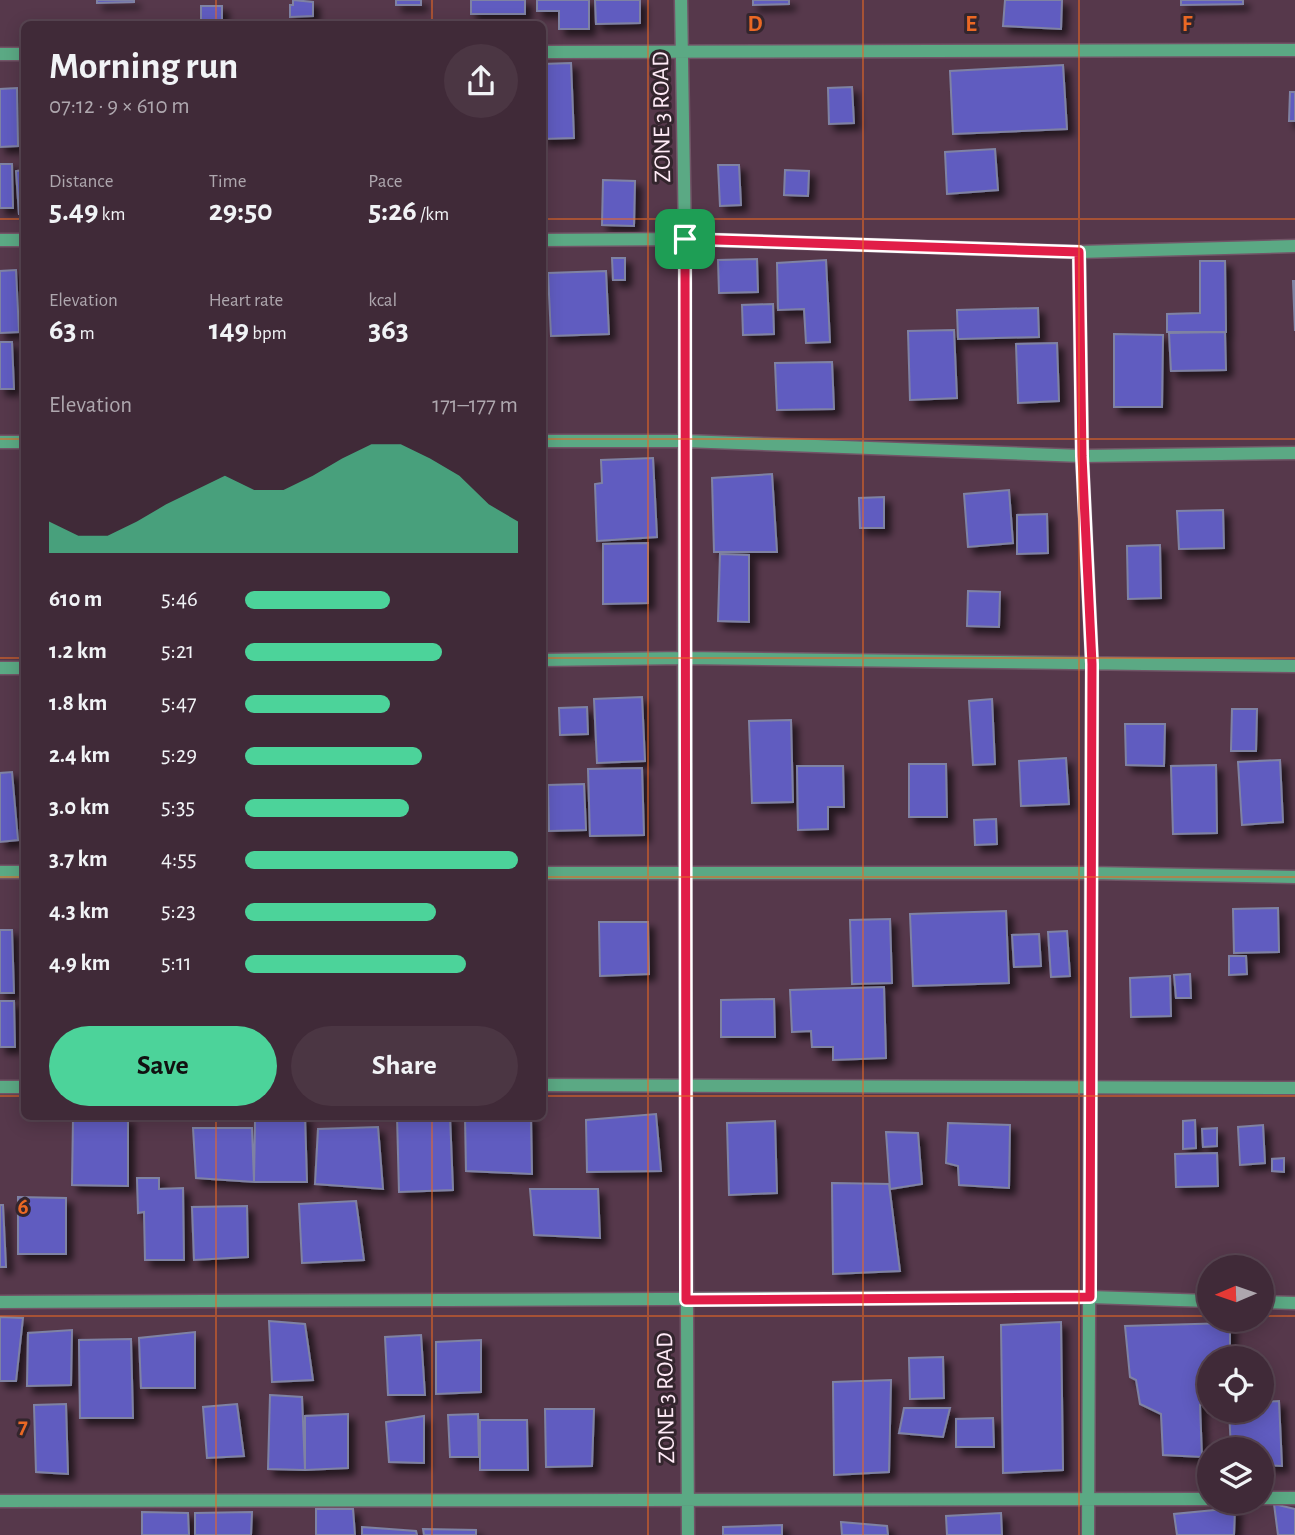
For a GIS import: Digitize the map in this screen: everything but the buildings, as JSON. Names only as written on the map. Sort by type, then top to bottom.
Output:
[{"type":"street","name":"ZONE 3 ROAD","points":[[681,0],[685,239],[688,1535]]},
{"type":"street","points":[[546,52],[1295,50]]},
{"type":"street","points":[[0,54],[21,54]]},
{"type":"street","points":[[546,240],[685,239],[1079,252],[1295,246]]},
{"type":"street","points":[[0,240],[21,240]]},
{"type":"street","points":[[1079,252],[1082,456],[1092,664],[1088,1535]]},
{"type":"street","points":[[546,441],[685,441],[1082,456],[1295,453]]},
{"type":"street","points":[[0,442],[21,442]]},
{"type":"street","points":[[546,660],[684,657],[1295,666]]},
{"type":"street","points":[[0,668],[21,668]]},
{"type":"street","points":[[0,872],[21,872]]},
{"type":"street","points":[[546,873],[1091,873],[1295,877]]},
{"type":"street","points":[[546,1085],[1295,1088]]},
{"type":"street","points":[[0,1087],[21,1087]]},
{"type":"street","points":[[0,1302],[1090,1297],[1197,1301]]},
{"type":"street","points":[[1274,1302],[1295,1303]]},
{"type":"street","points":[[1274,1498],[1295,1498]]},
{"type":"street","points":[[0,1501],[1197,1499]]},
{"type":"route","points":[[685,239],[1079,252],[1082,456],[1092,664],[1090,1297],[686,1300],[685,239]]}]
